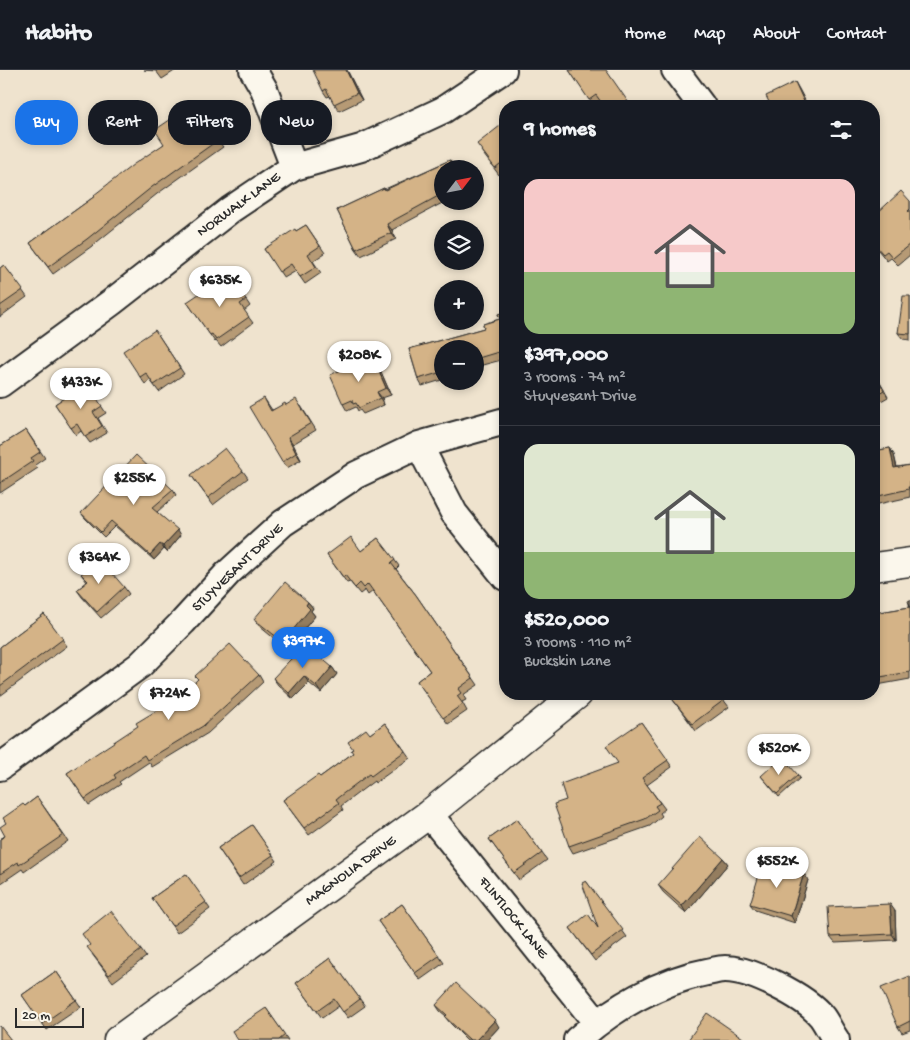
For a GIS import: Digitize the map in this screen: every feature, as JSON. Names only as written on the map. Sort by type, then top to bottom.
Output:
[{"type":"street","points":[[253,70],[264,89],[294,167]]},
{"type":"street","name":"NORWALK LANE","points":[[0,384],[104,308],[230,210],[294,167],[362,148],[443,110],[503,70]]},
{"type":"street","points":[[675,70],[698,100]]},
{"type":"street","name":"STUYVESANT DRIVE","points":[[0,767],[140,665],[228,573],[283,523],[356,475],[419,445],[499,423]]},
{"type":"street","points":[[419,445],[454,514],[499,570]]},
{"type":"street","points":[[880,566],[910,562]]},
{"type":"street","name":"MAGNOLIA DRIVE","points":[[118,1040],[429,814],[571,700]]},
{"type":"street","name":"FLINTLOCK LANE","points":[[429,814],[597,1023]]},
{"type":"street","points":[[577,1040],[597,1023],[666,983],[697,974],[726,969],[754,975],[779,985],[821,1016],[836,1040]]},
{"type":"building","points":[[313,70],[346,70],[357,93],[334,104],[326,89],[323,91]]},
{"type":"building","points":[[569,70],[606,70],[627,100],[600,100],[596,95],[589,100]]},
{"type":"building","points":[[795,82],[803,100],[768,100],[766,96]]},
{"type":"building","points":[[168,121],[168,145],[211,145],[152,187],[87,239],[48,267],[30,243],[95,196],[134,164],[164,144],[158,135],[158,128]]},
{"type":"building","points":[[499,127],[499,165],[495,168],[477,144]]},
{"type":"building","points":[[434,167],[434,198],[387,224],[391,233],[356,249],[337,210],[384,188],[385,190]]},
{"type":"building","points":[[901,191],[910,201],[910,209],[908,211],[910,213],[910,244],[893,258],[887,251],[883,254],[880,251],[880,210]]},
{"type":"building","points":[[306,225],[320,246],[308,254],[316,267],[300,277],[291,264],[279,272],[264,249],[295,229],[296,231]]},
{"type":"building","points":[[4,265],[23,290],[0,306],[0,268]]},
{"type":"building","points":[[227,275],[246,300],[240,304],[249,317],[216,340],[212,334],[210,335],[187,302]]},
{"type":"building","points":[[903,296],[910,296],[910,334],[898,333]]},
{"type":"building","points":[[499,319],[499,352],[484,356],[484,340],[441,340],[477,330],[484,330],[484,324]]},
{"type":"building","points":[[155,330],[180,368],[154,385],[146,373],[140,377],[123,351]]},
{"type":"building","points":[[434,342],[434,374],[418,379],[409,349]]},
{"type":"building","points":[[373,358],[386,388],[377,392],[380,398],[359,408],[356,403],[353,404],[352,400],[343,404],[330,375],[362,360],[363,362]]},
{"type":"building","points":[[86,383],[102,406],[93,412],[102,426],[85,437],[77,424],[71,428],[55,404]]},
{"type":"building","points":[[880,383],[884,390],[880,392]]},
{"type":"building","points":[[264,398],[271,411],[296,399],[311,423],[288,437],[296,453],[282,462],[249,407]]},
{"type":"building","points":[[26,430],[40,452],[31,458],[33,461],[0,483],[0,446]]},
{"type":"building","points":[[225,448],[243,471],[208,498],[191,475]]},
{"type":"building","points":[[890,448],[894,468],[910,465],[909,489],[880,496],[880,450]]},
{"type":"building","points":[[136,455],[173,490],[152,508],[178,530],[163,546],[160,544],[150,555],[111,521],[101,532],[81,513]]},
{"type":"building","points":[[351,537],[361,551],[378,538],[395,560],[391,563],[416,595],[473,678],[458,689],[461,693],[457,696],[463,704],[443,718],[417,681],[430,671],[368,584],[364,588],[360,583],[355,588],[345,575],[343,577],[327,555]]},
{"type":"building","points":[[99,558],[124,587],[97,612],[77,590],[88,581],[81,574]]},
{"type":"building","points":[[285,582],[308,602],[306,605],[310,609],[283,642],[254,619]]},
{"type":"building","points":[[910,607],[910,672],[880,677],[880,612]]},
{"type":"building","points":[[44,614],[63,639],[0,686],[0,647]]},
{"type":"building","points":[[230,644],[259,675],[203,726],[147,760],[144,755],[114,775],[116,778],[85,799],[67,773],[138,726],[136,723],[179,697],[198,679],[195,676]]},
{"type":"building","points":[[305,644],[332,667],[316,686],[304,676],[289,693],[273,678]]},
{"type":"building","points":[[673,700],[724,700],[692,724]]},
{"type":"building","points":[[641,722],[668,760],[642,778],[660,803],[655,806],[658,810],[645,819],[569,846],[554,804],[566,800],[561,784],[618,763],[606,746]]},
{"type":"building","points":[[385,723],[405,751],[371,776],[369,774],[336,799],[339,803],[304,828],[283,800],[318,775],[320,777],[353,753],[351,750],[353,749],[348,742],[366,729],[370,734]]},
{"type":"building","points":[[782,757],[798,775],[777,794],[761,776]]},
{"type":"building","points":[[37,797],[63,835],[19,865],[18,862],[0,874],[0,839],[5,836],[0,827],[6,823],[3,818]]},
{"type":"building","points":[[517,819],[542,853],[514,873],[489,839]]},
{"type":"building","points":[[252,825],[273,855],[239,878],[218,848]]},
{"type":"building","points":[[700,837],[723,858],[682,906],[658,885]]},
{"type":"building","points":[[763,862],[804,873],[791,916],[750,904]]},
{"type":"building","points":[[186,874],[206,902],[172,926],[152,898]]},
{"type":"building","points":[[586,881],[623,930],[591,955],[570,928],[588,914],[598,928],[582,883]]},
{"type":"building","points":[[402,904],[439,956],[415,973],[378,921]]},
{"type":"building","points":[[890,904],[892,934],[830,937],[828,907]]},
{"type":"building","points":[[111,911],[141,950],[109,975],[87,947],[90,945],[82,934]]},
{"type":"building","points":[[330,958],[360,999],[343,1012],[334,999],[317,1011],[296,983]]},
{"type":"building","points":[[56,971],[76,1000],[42,1024],[22,995]]},
{"type":"building","points":[[910,976],[910,1021],[898,1027],[881,988]]},
{"type":"building","points":[[456,983],[495,1020],[476,1040],[470,1040],[445,1017],[447,1015],[436,1005]]},
{"type":"building","points":[[266,1008],[285,1035],[279,1040],[238,1040],[232,1031]]},
{"type":"building","points":[[707,1013],[743,1038],[742,1040],[688,1040]]},
{"type":"building","points":[[0,1026],[11,1040],[0,1040]]}]
